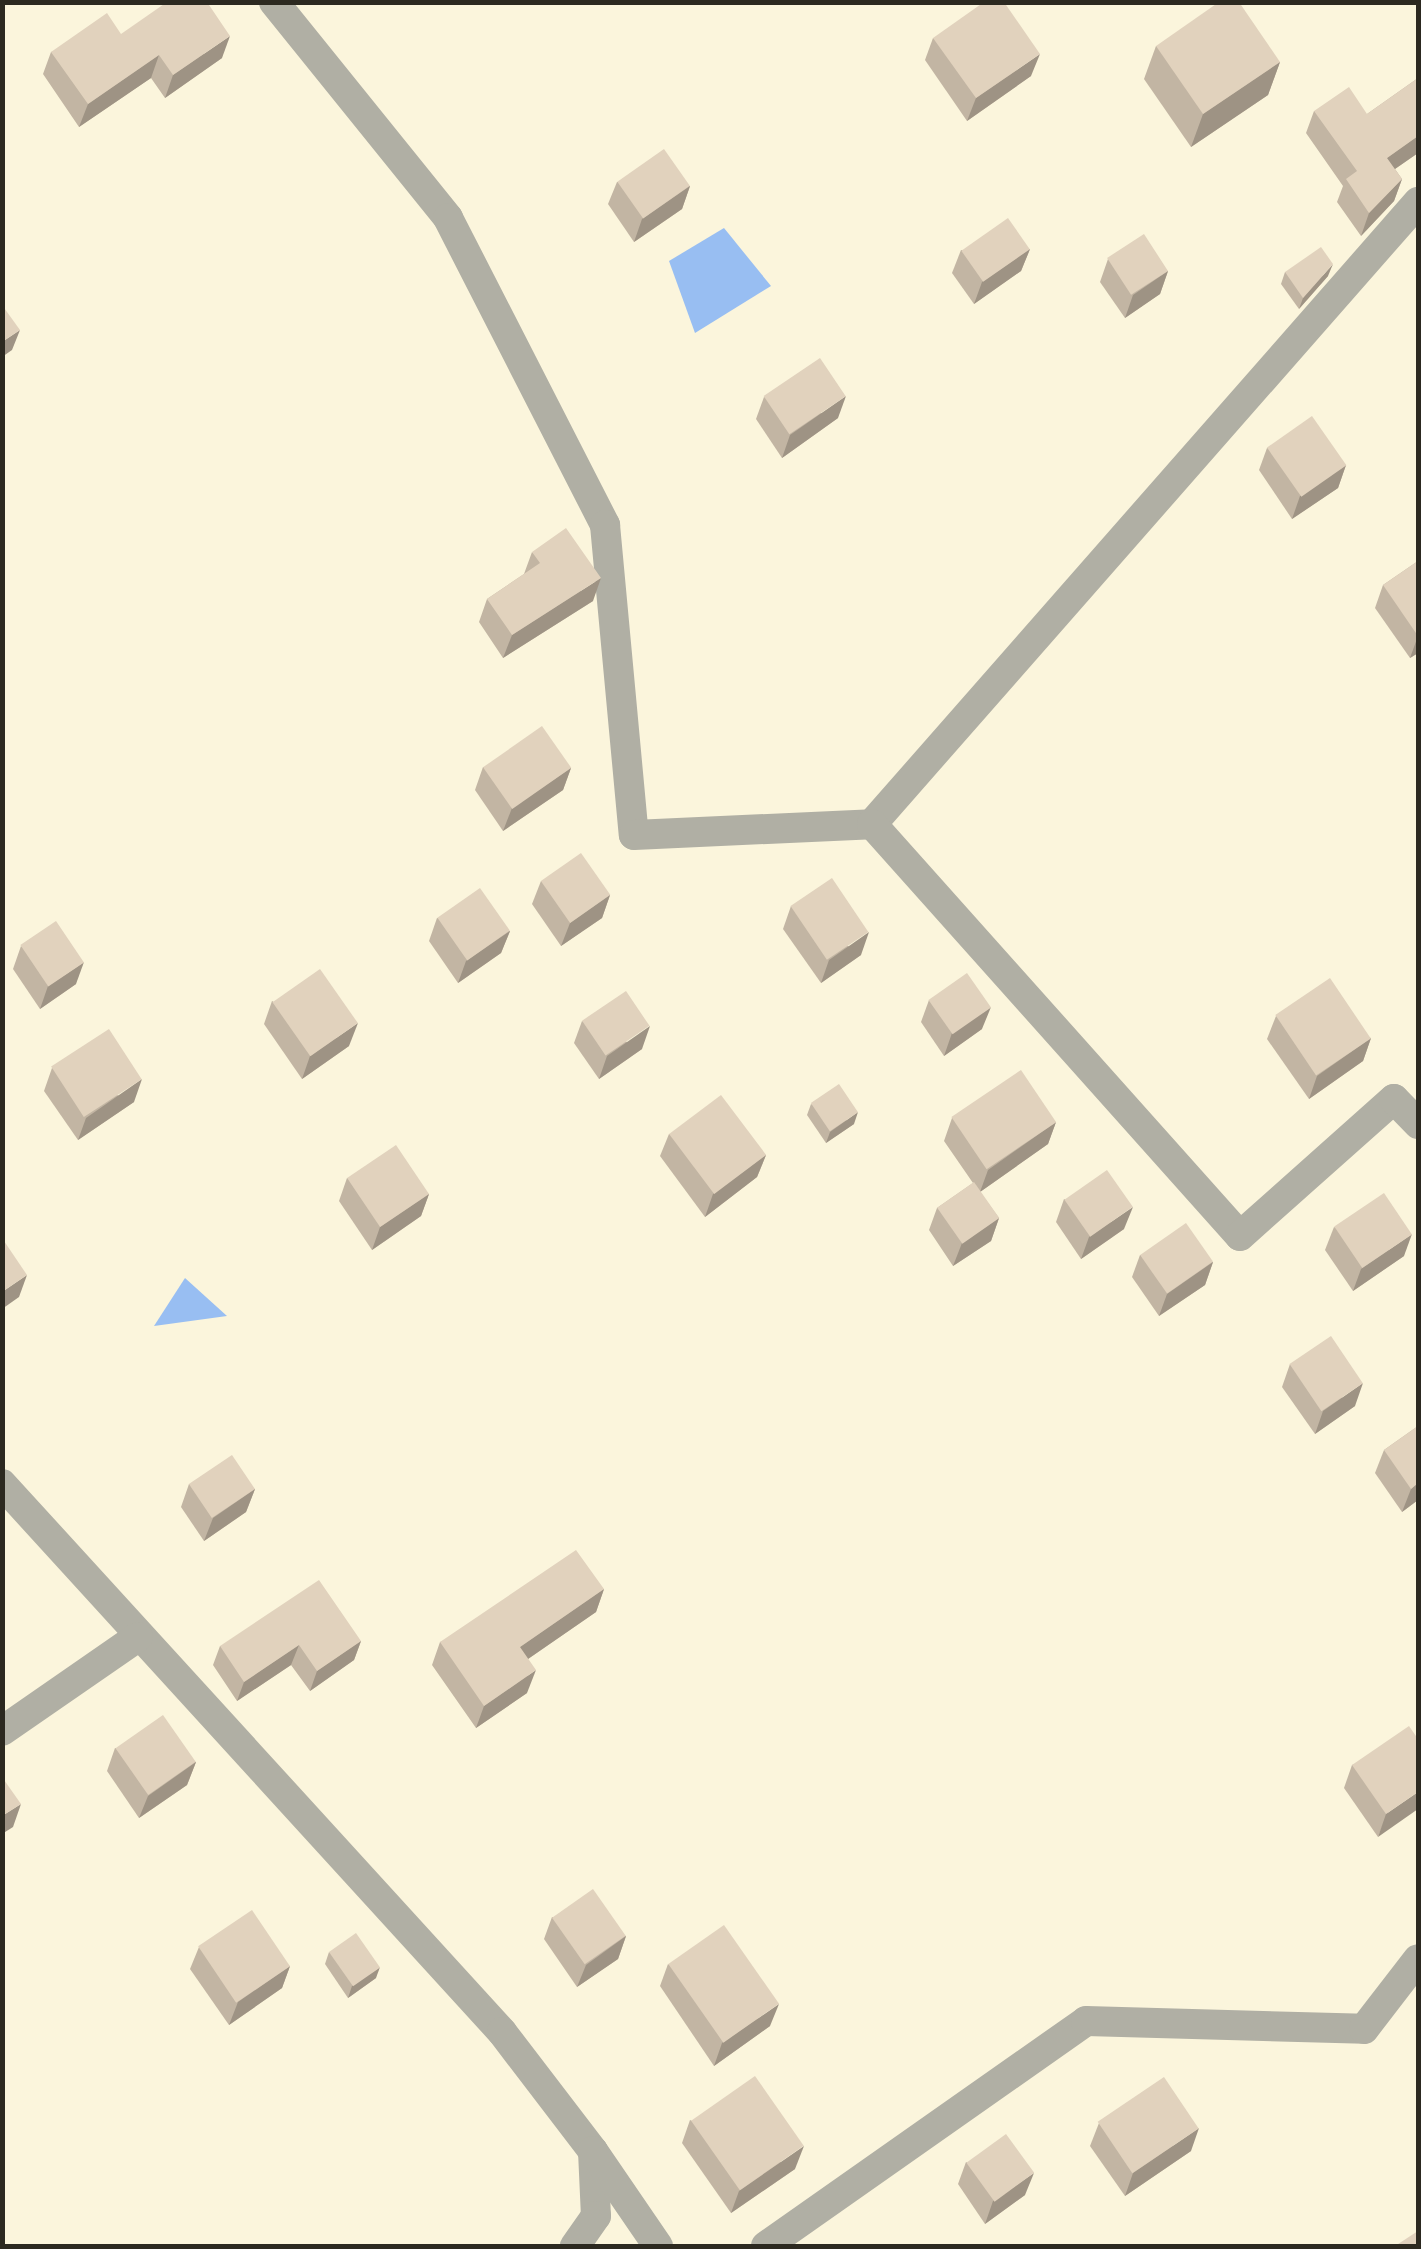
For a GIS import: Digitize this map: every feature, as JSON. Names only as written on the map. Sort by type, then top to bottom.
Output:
[{"type":"street","points":[[274,2],[448,218],[604,525],[634,836],[872,824],[1418,202]]},
{"type":"street","points":[[872,824],[1240,1236],[1394,1099],[1418,1124]]},
{"type":"street","points":[[2,1484],[502,2032],[593,2151],[658,2246]]},
{"type":"street","points":[[2,1731],[138,1637]]},
{"type":"street","points":[[766,2246],[1086,2021],[1364,2029],[1418,1959]]},
{"type":"street","points":[[575,2246],[596,2216],[593,2151]]},
{"type":"water","points":[[724,228],[771,286],[695,333],[669,261]]},
{"type":"water","points":[[185,1278],[227,1316],[154,1326]]},
{"type":"building","points":[[167,2],[207,2],[230,36],[173,75],[159,55],[88,104],[51,52],[107,13],[121,34]]},
{"type":"building","points":[[984,2],[1004,2],[1040,54],[976,98],[933,38]]},
{"type":"building","points":[[1219,2],[1239,2],[1280,62],[1203,114],[1156,46]]},
{"type":"building","points":[[1418,78],[1418,136],[1387,158],[1402,179],[1369,213],[1346,179],[1357,171],[1314,111],[1349,87],[1367,114]]},
{"type":"building","points":[[664,149],[690,186],[643,219],[617,182]]},
{"type":"building","points":[[1008,218],[1030,249],[983,282],[961,251]]},
{"type":"building","points":[[1144,234],[1168,271],[1131,295],[1107,258]]},
{"type":"building","points":[[1321,247],[1333,264],[1303,298],[1285,272]]},
{"type":"building","points":[[2,305],[20,330],[2,342]]},
{"type":"building","points":[[820,358],[846,396],[789,434],[764,396]]},
{"type":"building","points":[[1312,416],[1346,465],[1301,497],[1267,448]]},
{"type":"building","points":[[566,528],[601,578],[512,635],[487,599],[540,563],[532,552]]},
{"type":"building","points":[[1418,561],[1418,636],[1383,585]]},
{"type":"building","points":[[542,726],[571,768],[512,809],[483,767]]},
{"type":"building","points":[[581,853],[610,895],[570,923],[541,881]]},
{"type":"building","points":[[832,878],[868,932],[827,960],[791,906]]},
{"type":"building","points":[[480,888],[510,931],[467,960],[437,918]]},
{"type":"building","points":[[56,921],[84,962],[48,986],[20,945]]},
{"type":"building","points":[[320,969],[358,1023],[310,1056],[272,1002]]},
{"type":"building","points":[[967,973],[991,1007],[953,1034],[928,1000]]},
{"type":"building","points":[[1330,978],[1371,1039],[1316,1075],[1275,1015]]},
{"type":"building","points":[[626,991],[649,1026],[606,1055],[582,1021]]},
{"type":"building","points":[[109,1029],[142,1079],[84,1117],[51,1067]]},
{"type":"building","points":[[1021,1070],[1056,1122],[987,1169],[951,1117]]},
{"type":"building","points":[[839,1084],[858,1112],[830,1131],[811,1103]]},
{"type":"building","points":[[721,1095],[766,1155],[714,1194],[669,1134]]},
{"type":"building","points":[[396,1145],[429,1194],[380,1227],[347,1178]]},
{"type":"building","points":[[1107,1170],[1133,1207],[1090,1237],[1064,1200]]},
{"type":"building","points":[[974,1182],[999,1218],[962,1244],[937,1208]]},
{"type":"building","points":[[1384,1193],[1412,1234],[1362,1268],[1334,1227]]},
{"type":"building","points":[[1186,1223],[1213,1262],[1167,1294],[1140,1255]]},
{"type":"building","points":[[2,1238],[27,1275],[2,1292]]},
{"type":"building","points":[[1331,1336],[1363,1383],[1321,1411],[1290,1364]]},
{"type":"building","points":[[1418,1426],[1418,1483],[1411,1489],[1384,1450]]},
{"type":"building","points":[[232,1455],[255,1489],[212,1518],[189,1484]]},
{"type":"building","points":[[576,1550],[604,1589],[520,1647],[536,1670],[484,1706],[440,1642]]},
{"type":"building","points":[[319,1580],[361,1641],[317,1671],[299,1645],[244,1682],[220,1646]]},
{"type":"building","points":[[163,1715],[196,1762],[148,1795],[115,1748]]},
{"type":"building","points":[[1409,1726],[1418,1739],[1418,1792],[1386,1814],[1352,1765]]},
{"type":"building","points":[[2,1777],[21,1804],[2,1816]]},
{"type":"building","points":[[593,1889],[626,1936],[585,1964],[552,1918]]},
{"type":"building","points":[[252,1910],[290,1966],[236,2003],[198,1946]]},
{"type":"building","points":[[724,1925],[779,2004],[723,2043],[668,1964]]},
{"type":"building","points":[[356,1933],[380,1967],[353,1986],[329,1952]]},
{"type":"building","points":[[755,2076],[804,2146],[740,2190],[691,2121]]},
{"type":"building","points":[[1164,2077],[1199,2128],[1132,2173],[1098,2122]]},
{"type":"building","points":[[1006,2134],[1034,2173],[995,2202],[966,2163]]},
{"type":"building","points":[[1418,2231],[1418,2246],[1395,2246]]}]
